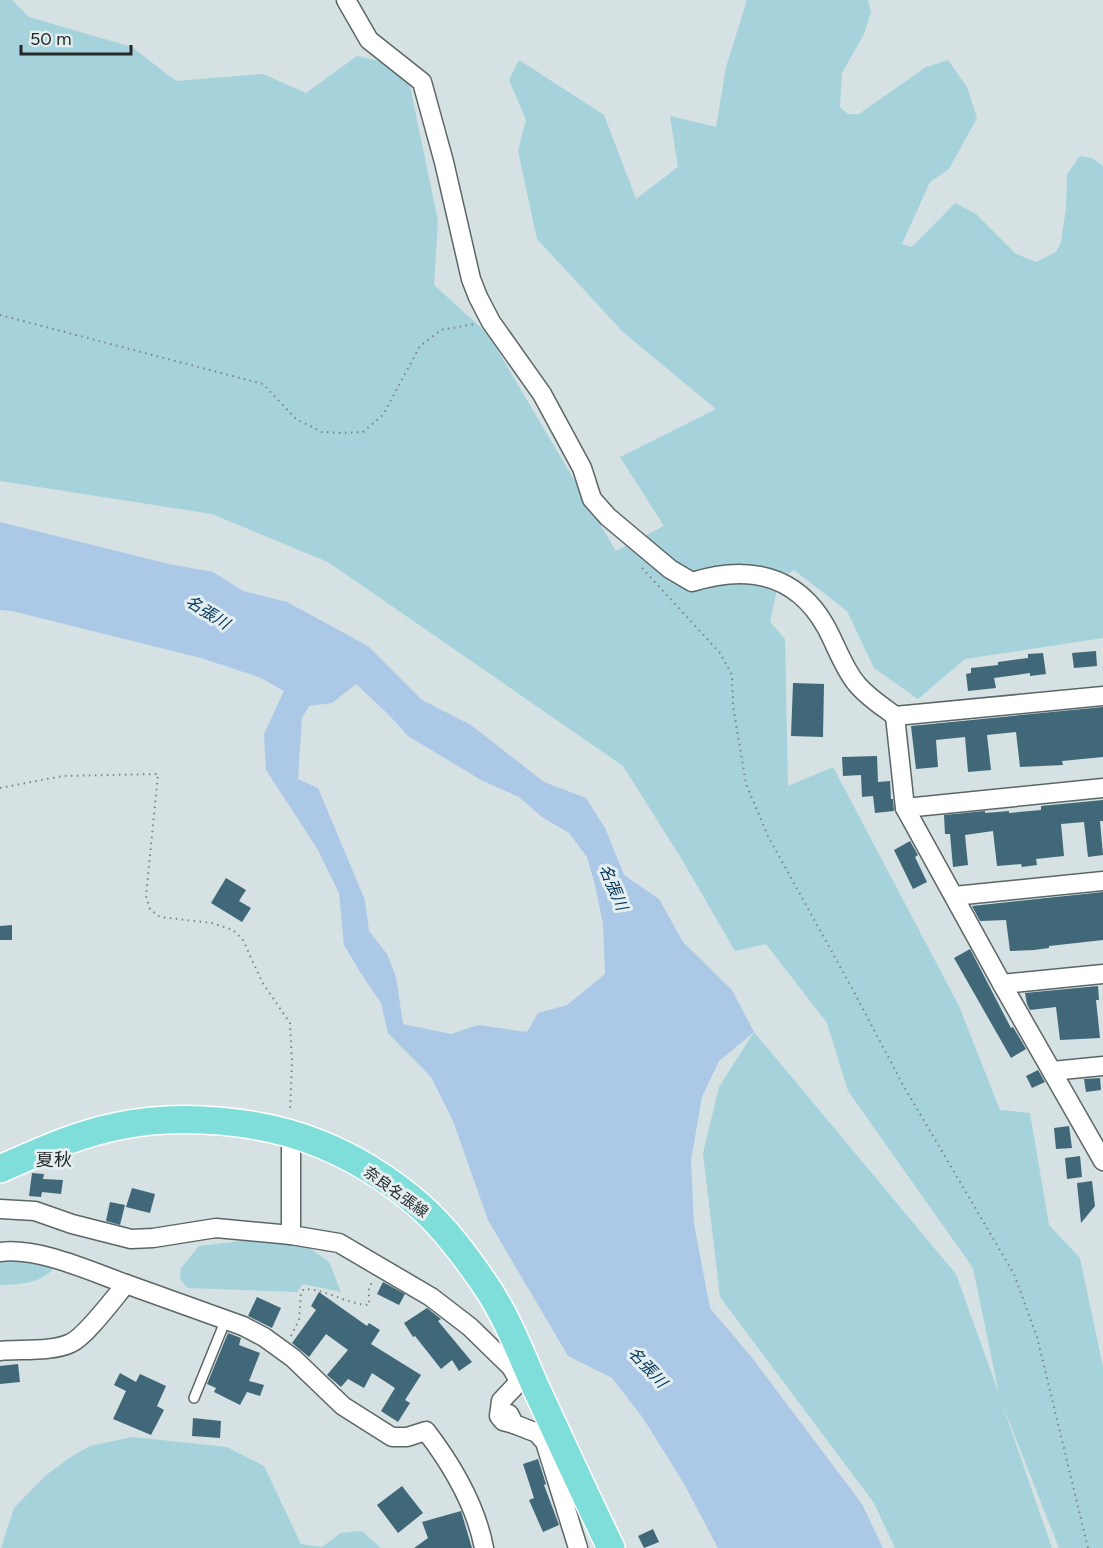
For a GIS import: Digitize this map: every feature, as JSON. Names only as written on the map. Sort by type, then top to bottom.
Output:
[{"type":"main road","name":"奈良名張線","points":[[0,1169],[83,1135],[145,1121],[202,1119],[291,1135],[319,1144],[374,1173],[420,1206],[449,1236],[488,1288],[611,1548]]},
{"type":"street","points":[[346,0],[369,40],[422,82],[436,128],[471,279],[491,322],[542,394],[582,468],[592,499],[608,517],[670,569],[692,582],[710,576],[744,573],[760,575],[788,586],[821,618],[856,684],[895,716],[905,808],[1103,1161]]},
{"type":"street","points":[[895,716],[1103,696]]},
{"type":"street","points":[[905,808],[1103,788]]},
{"type":"street","points":[[954,896],[1103,881]]},
{"type":"street","points":[[1002,984],[1103,974]]},
{"type":"street","points":[[1052,1071],[1103,1066]]},
{"type":"street","points":[[291,1135],[291,1235]]},
{"type":"street","points":[[0,1209],[35,1211],[72,1224],[131,1239],[153,1238],[216,1228],[291,1235],[339,1243],[380,1267],[431,1297],[470,1327],[511,1367],[518,1383],[501,1401],[499,1416],[503,1421],[537,1433],[544,1442],[578,1548]]},
{"type":"street","points":[[0,1252],[21,1252],[54,1260],[224,1319],[256,1333],[282,1349],[343,1406],[392,1437],[407,1437],[426,1431],[440,1450],[471,1506],[479,1524],[484,1548]]},
{"type":"street","points":[[0,1351],[60,1347],[71,1343],[82,1334],[126,1284]]},
{"type":"street","points":[[514,1424],[508,1412],[511,1404],[522,1396],[538,1392]]},
{"type":"lane","points":[[194,1398],[224,1319]]},
{"type":"path","points":[[0,315],[263,384],[296,418],[322,432],[340,433],[363,432],[383,415],[420,346],[441,330],[491,322]]},
{"type":"path","points":[[640,567],[720,653],[732,675],[733,706],[746,784],[768,837],[855,992],[903,1085],[1014,1274],[1037,1337],[1088,1548]]},
{"type":"path","points":[[0,788],[63,776],[158,774],[146,896],[150,909],[160,917],[212,923],[233,930],[243,939],[262,982],[290,1023],[291,1135]]},
{"type":"path","points":[[282,1349],[298,1326],[301,1313],[301,1293],[304,1289],[369,1305],[369,1288],[380,1267]]},
{"type":"shaded area","points":[[0,0],[12,0],[29,17],[132,47],[176,81],[263,74],[306,93],[357,56],[406,67],[438,221],[434,285],[488,334],[616,551],[664,526],[620,457],[716,409],[624,333],[537,239],[518,151],[526,120],[509,80],[519,60],[604,115],[636,199],[678,167],[670,116],[716,127],[726,67],[747,0],[868,0],[871,12],[864,34],[842,73],[840,107],[848,114],[859,114],[926,67],[948,60],[967,87],[977,118],[949,169],[930,182],[902,244],[912,247],[955,203],[976,214],[1016,254],[1036,262],[1056,252],[1061,242],[1066,208],[1067,174],[1080,156],[1092,158],[1103,166],[1103,638],[965,659],[918,699],[874,668],[847,611],[794,570],[779,580],[770,622],[785,639],[788,786],[833,767],[959,1006],[1000,1110],[1030,1113],[1049,1225],[1080,1258],[1103,1367],[1103,1548],[1059,1548],[1001,1401],[1052,1548],[895,1548],[874,1503],[720,1297],[703,1153],[719,1087],[754,1032],[956,1274],[999,1394],[973,1268],[848,1091],[827,1023],[766,944],[735,951],[681,858],[623,766],[328,562],[212,514],[0,481]]},
{"type":"shaded area","points":[[259,1239],[309,1247],[329,1262],[341,1292],[303,1284],[297,1292],[187,1288],[180,1278],[181,1268],[199,1246]]},
{"type":"shaded area","points":[[0,1258],[56,1265],[45,1276],[31,1282],[0,1285]]},
{"type":"shaded area","points":[[132,1437],[227,1447],[264,1466],[301,1544],[322,1547],[341,1533],[362,1531],[381,1548],[1,1548],[14,1508],[46,1475],[90,1446]]},
{"type":"water","name":"名張川","points":[[0,522],[169,564],[213,572],[243,591],[287,602],[368,646],[422,700],[471,725],[544,782],[586,798],[605,828],[624,875],[659,899],[683,942],[732,990],[754,1032],[719,1061],[702,1097],[691,1160],[694,1224],[710,1308],[753,1359],[862,1504],[883,1548],[718,1548],[683,1482],[643,1418],[612,1378],[568,1356],[488,1220],[453,1121],[431,1077],[388,1033],[381,1003],[344,945],[339,893],[318,850],[266,770],[264,734],[284,691],[261,678],[201,658],[12,611],[0,610]],"holes":[[[356,684],[408,736],[481,780],[519,797],[542,817],[569,833],[587,857],[603,924],[605,974],[567,1005],[538,1013],[527,1032],[478,1025],[451,1034],[403,1024],[396,977],[387,954],[369,931],[365,900],[318,788],[298,779],[302,718],[309,706],[332,703]]]},
{"type":"building","points":[[1096,651],[1097,666],[1074,668],[1072,653]]},
{"type":"building","points":[[1043,653],[1046,674],[1030,676],[1030,673],[994,678],[996,688],[968,691],[966,674],[971,673],[971,668],[998,665],[998,662],[1028,658],[1028,654]]},
{"type":"building","points":[[793,683],[824,684],[823,737],[791,736]]},
{"type":"building","points":[[1103,707],[1103,757],[1062,761],[1063,765],[1020,767],[1016,732],[987,735],[991,770],[968,772],[965,737],[936,740],[938,767],[916,769],[911,726]]},
{"type":"building","points":[[877,756],[878,782],[890,781],[894,811],[875,813],[873,796],[862,797],[861,775],[843,776],[842,757]]},
{"type":"building","points":[[1103,800],[1103,821],[1100,821],[1103,855],[1088,857],[1084,822],[1061,824],[1064,856],[1036,859],[1037,865],[1022,867],[1021,864],[997,866],[993,831],[965,835],[968,865],[953,867],[950,834],[945,834],[944,815],[985,811],[985,813],[1009,811],[1009,813],[1041,810],[1041,806]]},
{"type":"building","points":[[910,841],[918,855],[915,857],[927,882],[913,889],[894,850]]},
{"type":"building","points":[[226,878],[246,890],[239,901],[251,908],[242,922],[211,903]]},
{"type":"building","points":[[1103,892],[1103,940],[1049,946],[1049,948],[1034,950],[1010,951],[1006,920],[980,921],[972,906]]},
{"type":"building","points":[[12,925],[12,940],[0,940],[0,926]]},
{"type":"building","points":[[970,949],[1011,1028],[1013,1027],[1026,1049],[1011,1058],[954,958]]},
{"type":"building","points":[[1098,986],[1099,1000],[1096,1000],[1100,1038],[1060,1040],[1056,1007],[1030,1010],[1025,993]]},
{"type":"building","points":[[1038,1070],[1045,1082],[1032,1088],[1026,1076]]},
{"type":"building","points":[[1100,1078],[1101,1090],[1086,1092],[1084,1079]]},
{"type":"building","points":[[1069,1126],[1072,1148],[1056,1149],[1054,1128]]},
{"type":"building","points":[[1080,1156],[1082,1177],[1067,1179],[1065,1158]]},
{"type":"building","points":[[32,1173],[44,1174],[43,1179],[63,1180],[61,1194],[42,1192],[41,1197],[29,1196]]},
{"type":"building","points":[[1092,1181],[1095,1206],[1081,1223],[1077,1183]]},
{"type":"building","points":[[132,1188],[155,1194],[150,1213],[126,1207]]},
{"type":"building","points":[[110,1202],[125,1205],[120,1225],[106,1221]]},
{"type":"building","points":[[383,1282],[405,1294],[399,1305],[377,1294]]},
{"type":"building","points":[[319,1292],[367,1326],[369,1323],[380,1330],[371,1344],[421,1375],[405,1400],[410,1403],[398,1422],[381,1411],[395,1388],[372,1373],[364,1388],[348,1379],[341,1387],[327,1375],[348,1350],[326,1334],[309,1357],[292,1343],[316,1310],[311,1306]]},
{"type":"building","points":[[257,1297],[281,1308],[272,1328],[248,1316]]},
{"type":"building","points":[[427,1308],[441,1319],[438,1321],[472,1362],[459,1371],[452,1360],[441,1369],[404,1323]]},
{"type":"building","points":[[228,1333],[241,1338],[239,1345],[260,1353],[249,1381],[264,1385],[260,1396],[247,1392],[240,1405],[214,1392],[216,1388],[207,1384]]},
{"type":"building","points":[[18,1364],[20,1382],[0,1384],[0,1366]]},
{"type":"building","points":[[120,1373],[136,1382],[140,1374],[166,1386],[157,1406],[164,1410],[151,1435],[113,1419],[126,1391],[114,1385]]},
{"type":"building","points":[[193,1418],[221,1421],[220,1438],[192,1436]]},
{"type":"building","points":[[538,1459],[546,1484],[544,1485],[559,1525],[543,1532],[529,1500],[534,1498],[523,1464]]},
{"type":"building","points":[[402,1486],[423,1513],[398,1533],[377,1505]]},
{"type":"building","points":[[461,1511],[472,1548],[414,1548],[428,1538],[422,1522]]},
{"type":"building","points":[[653,1529],[659,1542],[644,1548],[638,1536]]},
{"type":"district","name":"夏秋","points":[[54,1160]]}]
